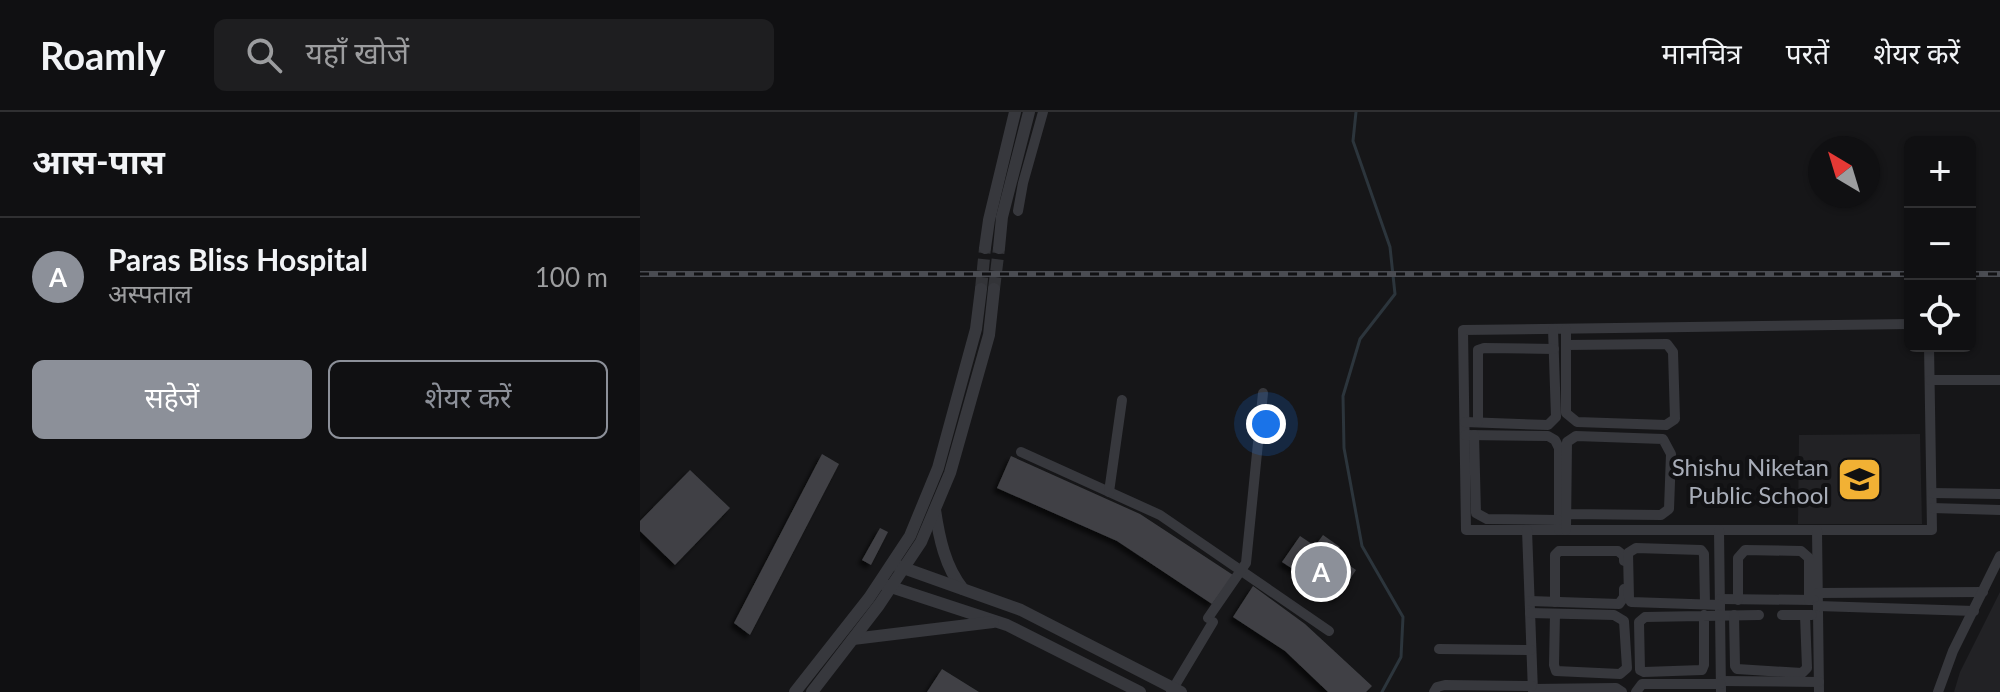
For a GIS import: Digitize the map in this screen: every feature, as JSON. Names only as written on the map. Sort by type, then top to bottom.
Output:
[{"type":"street","points":[[1015,112],[989,220],[992,248],[1029,112]]},
{"type":"street","points":[[1018,211],[1043,112]]},
{"type":"street","points":[[812,692],[853,639],[898,566],[921,542],[935,510],[950,473],[989,335],[987,289],[938,468],[898,566]]},
{"type":"street","points":[[1904,324],[1463,330],[1465,422],[1469,435],[1476,513],[1487,519],[1719,530],[1932,530],[1929,352]]},
{"type":"street","points":[[1465,422],[1548,425],[1553,421],[1556,417],[1553,329]]},
{"type":"street","points":[[1566,329],[1566,345],[1566,413],[1570,418],[1577,422],[1666,425],[1675,419],[1673,352],[1667,344],[1566,345]]},
{"type":"street","points":[[1478,422],[1478,350],[1554,349]]},
{"type":"street","points":[[1930,380],[2000,380]]},
{"type":"street","points":[[898,566],[1021,610],[1176,691],[1210,620],[1246,563],[1263,393]]},
{"type":"street","points":[[1109,492],[1122,400]]},
{"type":"street","points":[[1469,435],[1548,436],[1555,440],[1559,448],[1563,523]]},
{"type":"street","points":[[1469,435],[1466,530],[1527,530],[1563,523],[1661,515],[1669,509],[1671,454],[1663,439],[1571,438],[1567,442],[1563,523]]},
{"type":"street","points":[[1021,452],[1160,515],[1329,631]]},
{"type":"street","points":[[1932,493],[2000,494]]},
{"type":"street","points":[[1932,508],[2000,510]]},
{"type":"street","points":[[935,510],[948,563],[964,590]]},
{"type":"street","points":[[1527,530],[1533,689]]},
{"type":"street","points":[[1719,530],[1721,685]]},
{"type":"street","points":[[1636,692],[1642,684],[1700,688],[1721,685],[1815,687],[1817,530]]},
{"type":"street","points":[[1705,610],[1631,602],[1628,553],[1636,548],[1701,550],[1704,554],[1705,610],[1702,670],[1644,672],[1640,670],[1639,622],[1642,619],[1705,610],[1738,600],[1974,611]]},
{"type":"street","points":[[1738,600],[1738,558],[1745,550],[1801,551],[1809,558],[1816,603]]},
{"type":"street","points":[[1530,601],[1555,608],[1619,617],[1624,621],[1627,668],[1620,674],[1556,671],[1554,665],[1555,608],[1555,555],[1559,551],[1618,551],[1624,556],[1624,597],[1619,604],[1555,608],[1530,613]]},
{"type":"street","points":[[1938,692],[1953,651],[2000,556]]},
{"type":"street","points":[[885,585],[996,621],[1140,692]]},
{"type":"street","points":[[795,692],[885,585]]},
{"type":"street","points":[[1734,615],[1737,669],[1802,673],[1807,668],[1805,615],[1816,603],[1983,592]]},
{"type":"street","points":[[1720,606],[1734,615],[1759,615]]},
{"type":"street","points":[[1782,615],[1805,615]]},
{"type":"street","points":[[853,639],[996,621]]},
{"type":"street","points":[[1439,649],[1531,650]]},
{"type":"street","points":[[1434,692],[1437,687],[1445,685],[1552,690],[1616,688],[1622,692]]},
{"type":"shaded area","name":"Shishu Niketan Public School","points":[[1920,434],[1922,524],[1798,524],[1799,435]]},
{"type":"shaded area","points":[[2000,592],[2000,692],[1954,692],[1960,672]]},
{"type":"building","points":[[822,454],[839,464],[750,635],[734,623]]},
{"type":"building","points":[[1011,456],[1140,514],[1233,575],[1212,604],[1117,541],[997,488]]},
{"type":"building","points":[[690,470],[730,508],[675,565],[640,531],[640,521]]},
{"type":"building","points":[[880,528],[888,532],[871,565],[862,560]]},
{"type":"building","points":[[1323,535],[1340,547],[1334,555],[1356,570],[1337,598],[1282,562],[1300,536],[1315,546]]},
{"type":"building","points":[[1253,586],[1305,624],[1372,686],[1366,692],[1328,692],[1285,651],[1233,617]]},
{"type":"building","points":[[942,669],[979,692],[927,692]]},
{"type":"waterway","points":[[1356,112],[1353,141],[1390,247],[1395,294],[1360,339],[1343,396],[1344,448],[1362,546],[1403,617],[1401,657],[1382,692]]},
{"type":"tunnel","points":[[981,289],[985,248]]},
{"type":"tunnel","points":[[994,289],[999,248]]},
{"type":"railway","points":[[640,274],[1904,274]]},
{"type":"railway","points":[[1976,274],[2000,274]]},
{"type":"place","name":"Shishu Niketan Public School","points":[[1860,480]]},
{"type":"place","name":"Paras Bliss Hospital","points":[[1321,572]]}]
